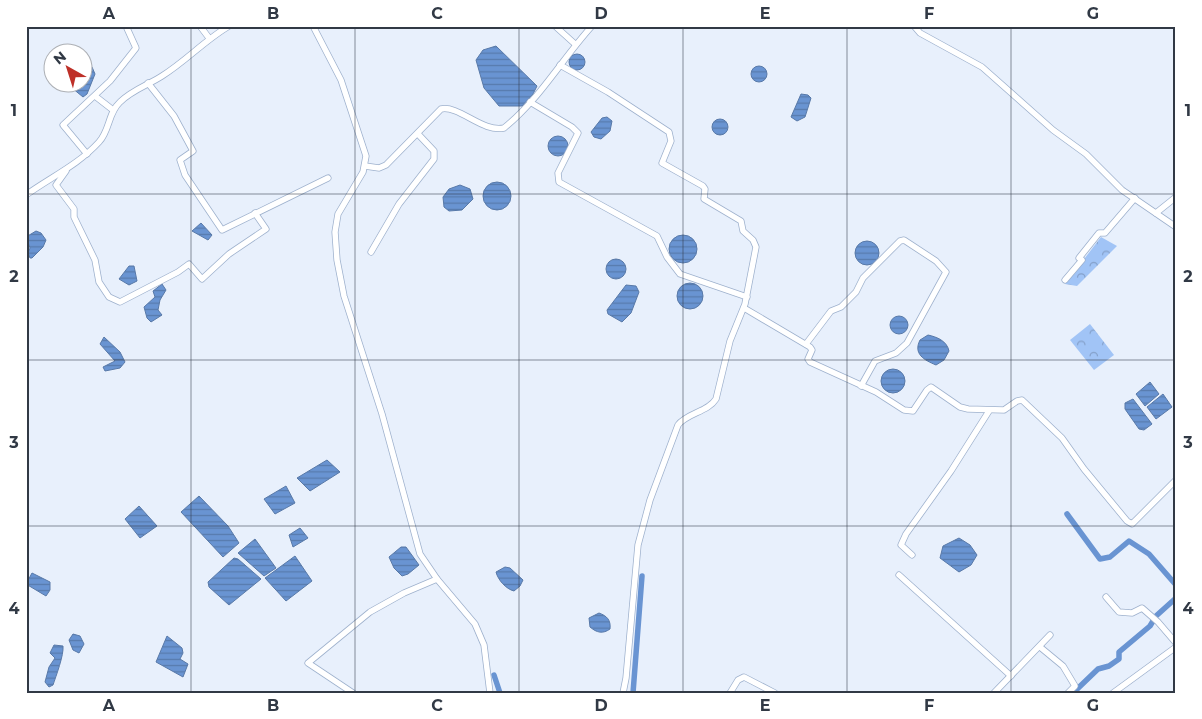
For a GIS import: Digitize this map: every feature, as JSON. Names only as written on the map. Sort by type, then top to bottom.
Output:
[{"type":"street","points":[[87,154],[63,125],[95,96],[128,60],[136,48],[126,26]]},
{"type":"street","points":[[200,26],[209,38]]},
{"type":"street","points":[[229,26],[209,38],[201,48],[148,84],[130,93],[113,110],[107,131],[87,154],[66,171],[56,185],[74,209],[74,218],[95,260],[99,282],[109,297],[120,302],[178,272],[189,264],[202,279],[230,254],[266,229],[255,212]]},
{"type":"street","points":[[313,26],[341,80],[368,167],[338,214],[335,232],[337,260],[344,296],[382,414],[420,554],[437,579],[475,624],[484,645],[490,693]]},
{"type":"street","points":[[556,26],[575,44]]},
{"type":"street","points":[[368,167],[380,168],[398,155],[441,109],[449,109],[472,120],[500,129],[513,120],[530,102],[575,44],[592,26]]},
{"type":"street","points":[[914,26],[920,33],[982,67],[1054,130],[1086,154],[1122,190],[1176,227]]},
{"type":"street","points":[[560,65],[608,92],[669,132],[671,141],[662,163],[703,186],[704,199],[741,222],[743,231],[756,245],[747,297],[730,341],[716,398],[711,404],[678,425],[650,500],[638,545],[623,693]]},
{"type":"street","points":[[148,84],[174,116],[193,151],[180,160],[185,175],[222,230],[255,212],[328,178]]},
{"type":"street","points":[[95,96],[113,110]]},
{"type":"street","points":[[530,102],[572,127],[578,133],[558,173],[559,182],[657,236],[667,257],[680,274],[747,297]]},
{"type":"street","points":[[372,252],[399,204],[434,159],[434,151],[418,134]]},
{"type":"street","points":[[26,195],[59,172],[66,171]]},
{"type":"street","points":[[1156,213],[1176,197]]},
{"type":"street","points":[[1064,280],[1082,260],[1079,258],[1099,232],[1105,233],[1135,198]]},
{"type":"street","points":[[806,344],[830,311],[841,307],[856,292],[863,278],[900,241],[904,240],[936,261],[946,272],[912,335],[896,353],[875,361],[861,386]]},
{"type":"street","points":[[744,308],[806,344],[812,350],[809,362],[861,386],[910,412],[931,387],[960,407],[989,411],[1004,410],[1018,400],[1024,401],[1062,438],[1084,469],[1127,522],[1132,524],[1176,480]]},
{"type":"street","points":[[912,555],[901,545],[906,534],[946,478],[989,411]]},
{"type":"street","points":[[899,574],[1011,676]]},
{"type":"street","points":[[353,693],[308,663],[370,612],[404,593],[437,579]]},
{"type":"street","points":[[1106,598],[1118,612],[1132,613],[1142,608],[1158,622],[1176,643]]},
{"type":"street","points":[[994,693],[1050,635]]},
{"type":"street","points":[[1040,647],[1063,666],[1075,686],[1068,693]]},
{"type":"street","points":[[1113,693],[1176,647]]},
{"type":"street","points":[[730,693],[738,680],[744,677],[775,693]]},
{"type":"green space","points":[[1101,237],[1117,246],[1077,286],[1065,284]]},
{"type":"green space","points":[[1090,324],[1114,355],[1094,370],[1070,340]]},
{"type":"shaded area","points":[[496,46],[537,86],[533,94],[522,106],[499,106],[484,88],[476,60],[483,50]]},
{"type":"shaded area","points":[[574,54],[580,54],[585,59],[583,68],[574,70],[569,65],[569,59]]},
{"type":"shaded area","points":[[756,66],[762,66],[767,71],[765,80],[756,82],[751,77],[751,71]]},
{"type":"shaded area","points":[[92,67],[95,74],[92,82]]},
{"type":"shaded area","points":[[77,92],[88,92],[83,97]]},
{"type":"shaded area","points":[[801,94],[808,95],[811,98],[805,117],[797,121],[791,117]]},
{"type":"shaded area","points":[[607,117],[612,121],[610,131],[601,139],[594,137],[591,132],[602,118]]},
{"type":"shaded area","points":[[720,119],[728,127],[720,135],[712,127]]},
{"type":"shaded area","points":[[554,136],[562,136],[568,142],[568,150],[562,156],[554,156],[548,150],[548,142]]},
{"type":"shaded area","points":[[497,182],[507,186],[511,196],[507,206],[497,210],[487,206],[483,196],[487,186]]},
{"type":"shaded area","points":[[460,185],[470,189],[473,199],[462,210],[449,211],[444,207],[443,197],[449,189]]},
{"type":"shaded area","points":[[201,223],[212,235],[208,240],[192,231]]},
{"type":"shaded area","points":[[36,231],[41,233],[46,240],[43,247],[30,258],[28,253],[30,248],[26,237]]},
{"type":"shaded area","points":[[683,235],[693,239],[697,249],[693,259],[683,263],[673,259],[669,249],[673,239]]},
{"type":"shaded area","points":[[867,241],[872,242],[878,248],[878,258],[872,264],[867,265],[862,264],[856,258],[855,253],[856,248],[862,242]]},
{"type":"shaded area","points":[[612,259],[620,259],[626,265],[626,273],[620,279],[612,279],[606,273],[606,265]]},
{"type":"shaded area","points":[[129,266],[134,266],[137,281],[129,285],[119,279]]},
{"type":"shaded area","points":[[690,283],[699,287],[703,296],[699,305],[690,309],[681,305],[677,296],[681,287]]},
{"type":"shaded area","points":[[162,284],[166,290],[160,300],[158,310],[162,315],[151,322],[147,318],[144,307],[155,297],[153,291]]},
{"type":"shaded area","points":[[626,285],[636,286],[639,292],[631,313],[622,322],[608,314],[607,310]]},
{"type":"shaded area","points":[[899,316],[905,319],[908,325],[905,331],[899,334],[893,331],[890,325],[893,319]]},
{"type":"shaded area","points":[[928,335],[944,342],[949,351],[944,360],[936,365],[924,359],[919,353],[918,345],[920,340]]},
{"type":"shaded area","points":[[104,337],[120,352],[125,362],[120,368],[105,371],[103,367],[115,361],[100,344]]},
{"type":"shaded area","points":[[888,369],[898,369],[905,376],[905,386],[898,393],[888,393],[881,386],[881,376]]},
{"type":"shaded area","points":[[1150,382],[1159,394],[1145,406],[1136,394]]},
{"type":"shaded area","points":[[1163,394],[1172,407],[1156,419],[1147,407]]},
{"type":"shaded area","points":[[1133,399],[1152,424],[1144,430],[1139,429],[1125,409],[1125,403]]},
{"type":"shaded area","points":[[327,460],[340,472],[310,491],[297,478]]},
{"type":"shaded area","points":[[286,486],[295,503],[275,514],[264,499]]},
{"type":"shaded area","points":[[199,496],[228,526],[239,543],[223,557],[181,512]]},
{"type":"shaded area","points":[[139,506],[157,526],[140,538],[125,519]]},
{"type":"shaded area","points":[[300,528],[308,538],[293,547],[289,535]]},
{"type":"shaded area","points":[[959,538],[970,545],[977,555],[971,565],[959,572],[940,558],[943,546]]},
{"type":"shaded area","points":[[255,539],[276,568],[264,576],[238,553]]},
{"type":"shaded area","points":[[401,547],[406,547],[419,565],[408,574],[402,576],[394,568],[389,557]]},
{"type":"shaded area","points":[[295,556],[312,581],[286,601],[265,578]]},
{"type":"shaded area","points":[[234,558],[238,559],[261,579],[229,605],[209,587],[208,582]]},
{"type":"shaded area","points":[[505,567],[510,568],[523,580],[514,591],[505,586],[497,575],[496,572]]},
{"type":"shaded area","points":[[32,573],[50,582],[50,590],[46,596],[26,584]]},
{"type":"shaded area","points":[[599,613],[606,617],[610,623],[610,629],[605,632],[595,631],[590,627],[589,618]]},
{"type":"shaded area","points":[[73,634],[80,636],[84,644],[79,653],[73,650],[69,640]]},
{"type":"shaded area","points":[[167,636],[182,648],[183,653],[180,659],[188,664],[183,677],[156,662]]},
{"type":"shaded area","points":[[54,645],[63,646],[63,650],[53,685],[49,687],[45,682],[49,667],[55,658],[50,653]]},
{"type":"waterway","points":[[1067,514],[1100,559],[1110,557],[1129,541],[1149,554],[1176,585]]},
{"type":"waterway","points":[[633,693],[642,576]]},
{"type":"waterway","points":[[1073,693],[1098,669],[1109,666],[1119,659],[1119,652],[1150,626],[1156,616],[1176,598]]},
{"type":"waterway","points":[[494,675],[500,693]]}]
